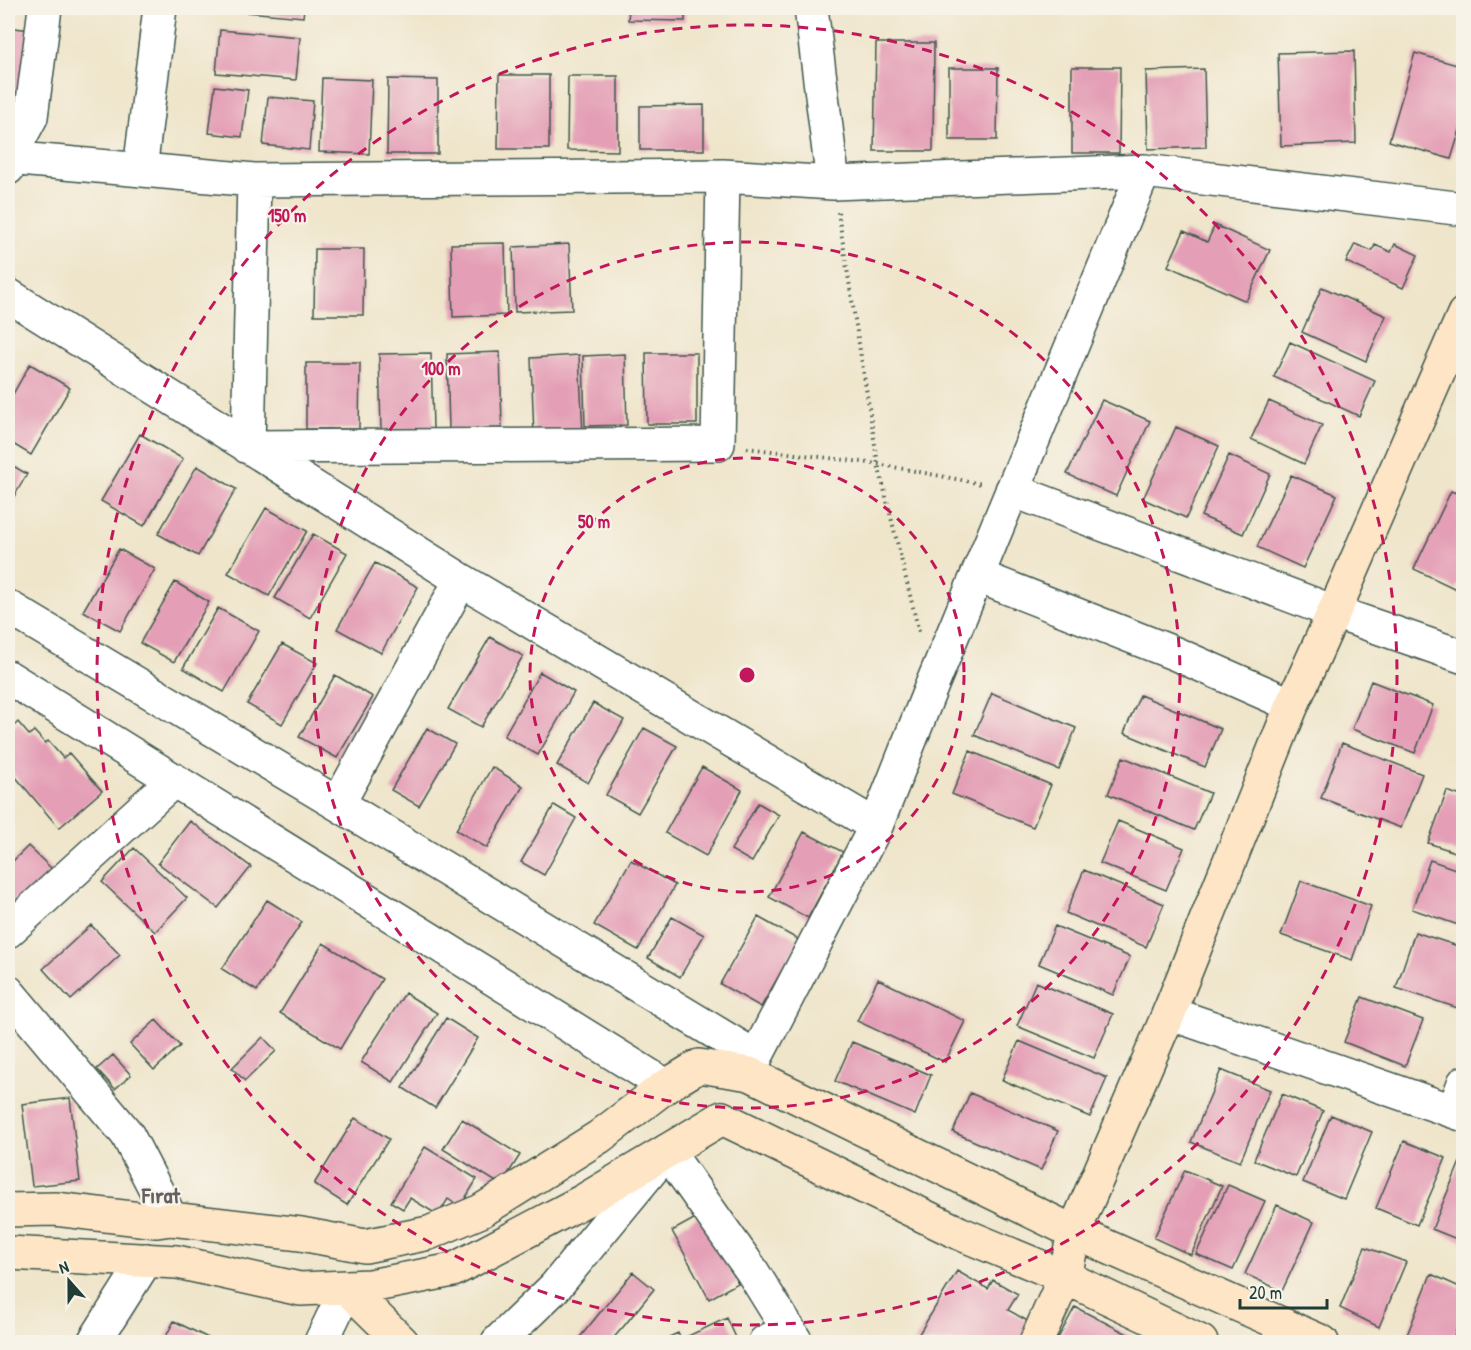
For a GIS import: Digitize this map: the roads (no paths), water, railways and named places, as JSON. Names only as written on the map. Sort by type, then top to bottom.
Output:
[{"type":"street","points":[[45,8],[31,117],[8,161],[254,180],[723,176],[833,183],[1144,171],[1464,209]]},
{"type":"street","points":[[140,170],[160,8]]},
{"type":"street","points":[[811,8],[833,183]]},
{"type":"street","points":[[753,1066],[876,826],[1144,171]]},
{"type":"street","points":[[248,447],[718,444],[723,176]]},
{"type":"street","points":[[248,447],[254,180]]},
{"type":"street","points":[[8,295],[461,580],[876,826]]},
{"type":"street","points":[[1036,1342],[1065,1277],[1074,1232],[1169,1013],[1292,705],[1464,314]]},
{"type":"street","points":[[1012,490],[1334,612],[1464,657]]},
{"type":"street","points":[[978,576],[1176,654],[1292,705]]},
{"type":"street","points":[[338,804],[461,580]]},
{"type":"street","points":[[8,608],[338,804],[753,1066],[1074,1232],[1322,1342]]},
{"type":"street","points":[[8,677],[666,1086]]},
{"type":"street","points":[[8,931],[174,780]]},
{"type":"street","points":[[8,992],[127,1134],[171,1219]]},
{"type":"street","points":[[1169,1013],[1460,1103]]},
{"type":"street","points":[[8,1210],[55,1209],[157,1221],[171,1219],[301,1234],[365,1245],[429,1233],[481,1211],[599,1137],[666,1086],[699,1066],[753,1066]]},
{"type":"street","points":[[8,1253],[177,1262],[300,1289],[370,1286],[453,1270],[585,1200],[722,1118],[959,1233],[1065,1277],[1201,1342]]},
{"type":"street","points":[[667,1151],[752,1271],[783,1338]]},
{"type":"street","points":[[498,1342],[555,1287],[667,1151]]},
{"type":"street","points":[[94,1342],[146,1260]]},
{"type":"street","points":[[321,1342],[347,1288]]},
{"type":"street","points":[[347,1288],[402,1342]]},
{"type":"district","name":"Fırat","points":[[161,1195]]}]
